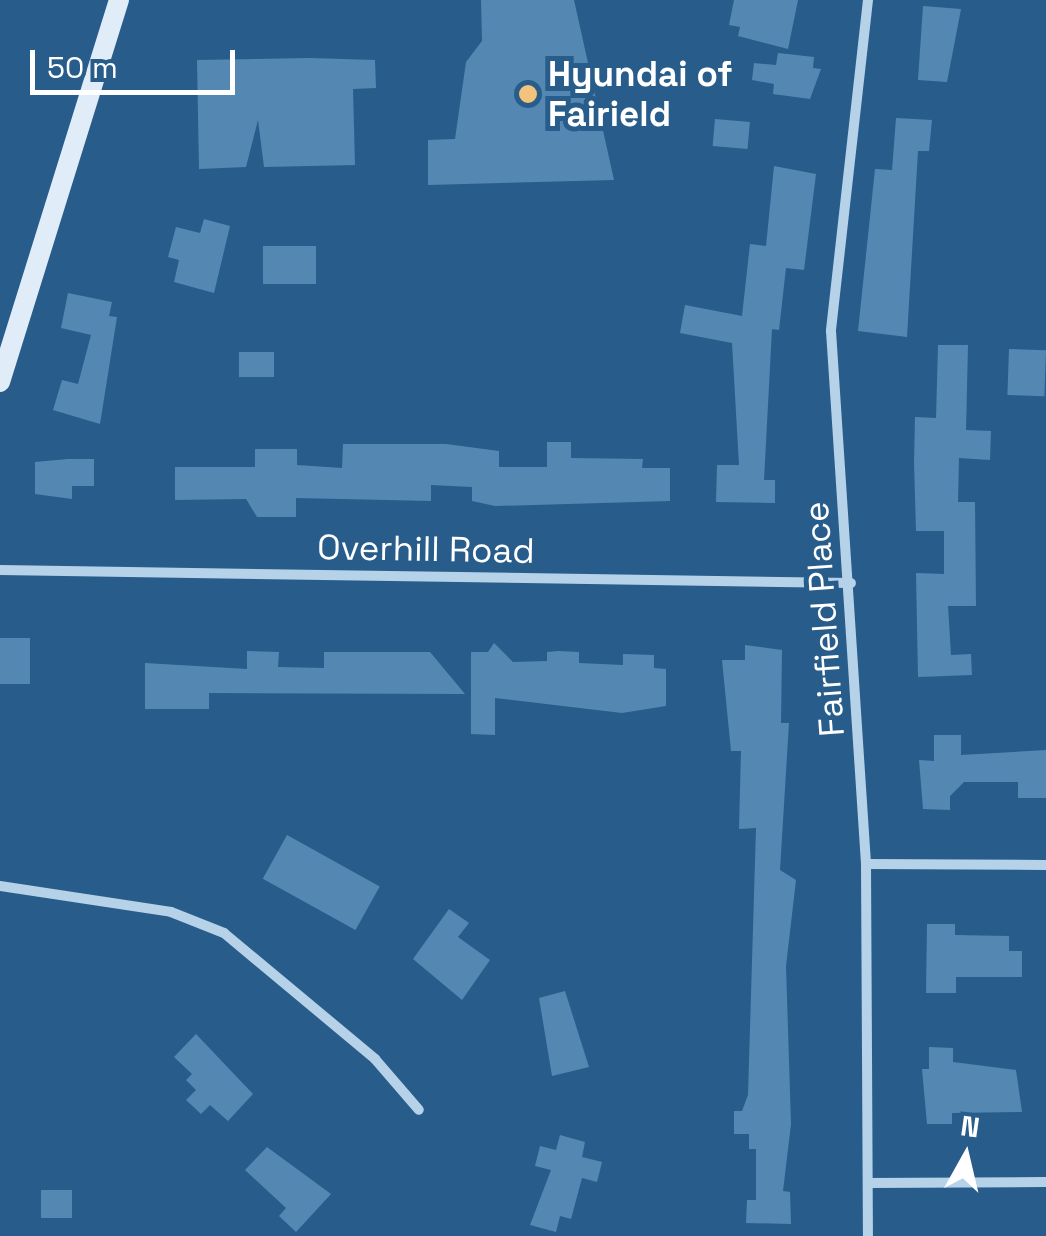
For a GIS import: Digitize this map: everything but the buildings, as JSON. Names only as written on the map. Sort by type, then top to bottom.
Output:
[{"type":"street","points":[[0,382],[119,0]]},
{"type":"street","name":"Fairfield Place","points":[[868,0],[831,331],[851,583],[866,864],[868,1236]]},
{"type":"street","name":"Overhill Road","points":[[0,570],[851,583]]},
{"type":"street","points":[[866,864],[1046,866]]},
{"type":"street","points":[[0,886],[171,912],[224,933],[375,1059],[418,1110]]},
{"type":"street","points":[[868,1183],[1046,1182]]},
{"type":"place","name":"Hyundai of Fairield","points":[[528,94]]}]
